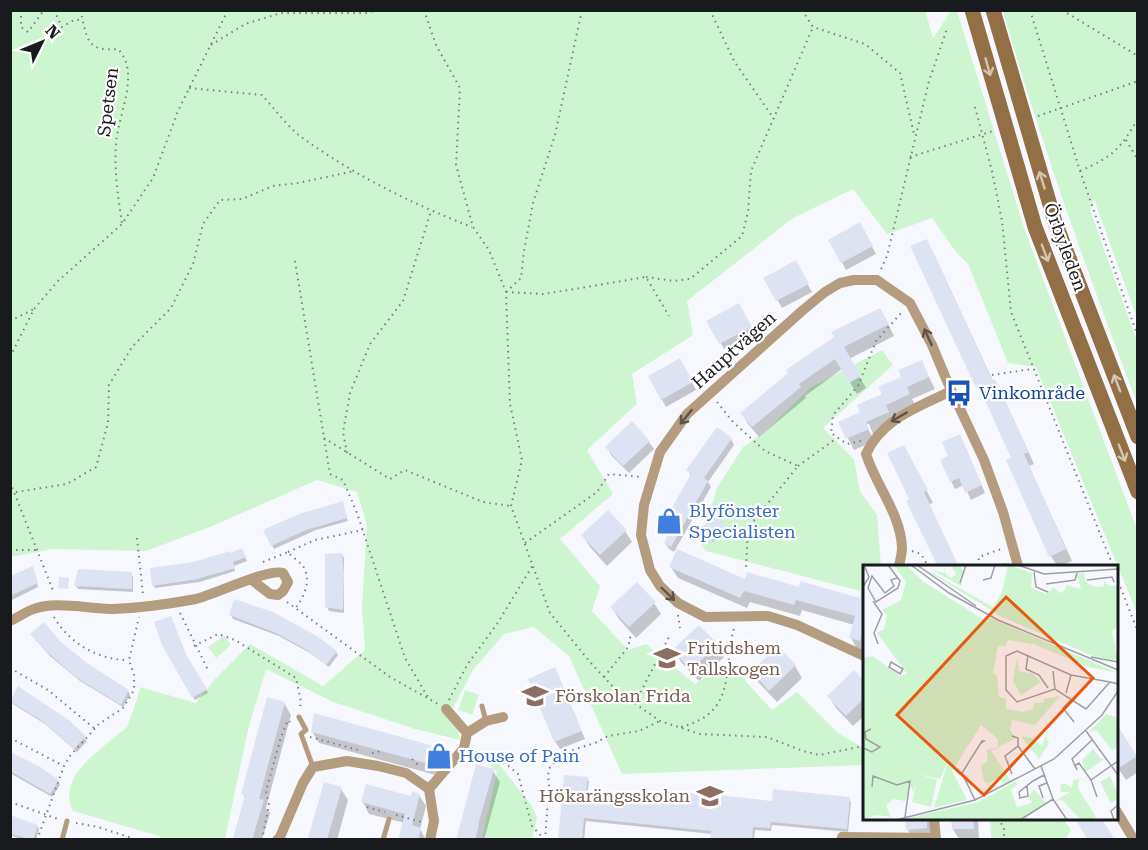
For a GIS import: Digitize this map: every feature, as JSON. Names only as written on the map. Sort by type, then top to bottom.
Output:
[{"type":"main road","name":"Örbyleden","points":[[972,10],[1035,227],[1137,492]]},
{"type":"main road","name":"Örbyleden","points":[[993,10],[1055,222],[1137,437]]},
{"type":"street","name":"Hauptvägen","points":[[863,656],[797,625],[768,616],[705,616],[678,603],[660,586],[650,570],[641,535],[644,505],[660,452],[687,414],[825,292],[840,283],[854,280],[877,280]]},
{"type":"street","points":[[877,280],[910,303],[932,345],[984,460],[1017,565]]},
{"type":"street","points":[[898,565],[902,548],[897,520],[871,470],[866,454],[873,439],[893,419],[951,391]]},
{"type":"street","points":[[10,621],[32,609],[52,605],[142,610],[197,598],[252,580],[265,573],[277,571],[283,573],[288,582],[278,595],[270,594],[252,580]]},
{"type":"street","points":[[446,709],[467,733]]},
{"type":"street","points":[[429,789],[464,748],[467,733],[486,721],[503,717]]},
{"type":"street","points":[[277,840],[303,783],[313,767],[347,761],[406,773],[429,789],[434,820],[430,840]]},
{"type":"street","points":[[1118,813],[1134,840]]},
{"type":"street","points":[[842,840],[842,837],[936,839],[934,820]]},
{"type":"lane","points":[[482,706],[486,721]]},
{"type":"lane","points":[[299,717],[306,730],[302,734],[313,767]]},
{"type":"lane","points":[[383,840],[389,819]]},
{"type":"lane","points":[[62,840],[67,821]]},
{"type":"path","points":[[21,10],[21,27],[28,32],[44,10]]},
{"type":"path","points":[[54,10],[62,27],[72,21],[83,19]]},
{"type":"path","name":"Spetsen","points":[[80,10],[87,37],[94,46],[99,50],[118,49],[127,61],[126,94],[116,143],[122,225]]},
{"type":"path","points":[[10,357],[34,309],[58,281],[122,225],[153,178],[178,111],[228,10]]},
{"type":"path","points":[[209,46],[245,24],[281,13],[369,14],[376,10]]},
{"type":"path","points":[[424,10],[436,45],[459,88],[456,165],[473,227],[489,250],[506,292],[510,405],[522,460],[511,506],[550,613],[617,691],[660,721],[700,734],[767,737],[819,755],[863,746]]},
{"type":"path","points":[[506,292],[521,278],[533,203],[555,135],[582,10]]},
{"type":"path","points":[[710,10],[734,62],[774,119]]},
{"type":"path","points":[[802,10],[813,27],[865,44],[900,73],[915,137]]},
{"type":"path","points":[[1030,10],[1080,171],[1137,337]]},
{"type":"path","points":[[1062,10],[1137,56]]},
{"type":"path","points":[[506,292],[544,294],[646,277],[674,282],[690,279],[742,237],[748,212],[751,171],[813,27]]},
{"type":"path","points":[[877,280],[887,256],[929,81],[947,29]]},
{"type":"path","points":[[1101,93],[1137,81]]},
{"type":"path","points":[[189,88],[262,95],[298,134],[355,171],[431,211],[473,227]]},
{"type":"path","points":[[975,108],[992,171],[1002,221],[1011,312],[1112,565]]},
{"type":"path","points":[[1080,171],[1106,159],[1126,140],[1137,118]]},
{"type":"path","points":[[1126,140],[1137,160]]},
{"type":"path","points":[[910,157],[959,143]]},
{"type":"path","points":[[12,492],[66,484],[96,467],[108,423],[109,385],[132,347],[171,308],[193,264],[203,224],[220,200],[242,199],[273,186],[355,171]]},
{"type":"path","points":[[347,453],[343,432],[350,393],[370,344],[403,301],[431,211]]},
{"type":"path","points":[[295,261],[330,474],[343,480],[363,530],[405,658],[429,699]]},
{"type":"path","points":[[646,277],[669,316]]},
{"type":"path","points":[[873,439],[847,444],[831,433],[833,415],[858,386],[876,341],[910,303]]},
{"type":"path","points":[[10,321],[34,309]]},
{"type":"path","points":[[992,375],[1032,369]]},
{"type":"path","points":[[710,393],[733,422],[765,451],[798,466]]},
{"type":"path","points":[[324,438],[390,480],[405,470],[483,502],[511,506]]},
{"type":"path","points":[[746,568],[748,528],[798,466],[838,438]]},
{"type":"path","points":[[525,544],[597,492],[609,474],[652,478]]},
{"type":"path","points":[[10,482],[12,492],[54,590],[52,605],[55,618],[61,628],[79,645],[100,656],[115,660],[129,660]]},
{"type":"path","points":[[288,552],[315,540],[363,530]]},
{"type":"path","points":[[37,840],[60,783],[64,766],[70,756],[95,729],[123,708],[134,690],[134,675],[129,660],[142,610],[137,538]]},
{"type":"path","points":[[978,565],[979,557],[1012,546]]},
{"type":"path","points":[[902,548],[921,554],[927,565]]},
{"type":"path","points":[[10,550],[36,550]]},
{"type":"path","points":[[278,595],[390,677],[445,708],[467,665],[497,624],[533,565]]},
{"type":"path","points":[[1118,581],[1137,632]]},
{"type":"path","points":[[176,602],[194,646],[209,672]]},
{"type":"path","points":[[678,612],[680,628]]},
{"type":"path","points":[[678,728],[696,723],[712,710],[721,698],[728,681],[728,649],[737,617]]},
{"type":"path","points":[[194,646],[218,634],[235,640],[297,678],[301,702],[299,717]]},
{"type":"path","points":[[604,677],[629,646],[629,639],[632,635]]},
{"type":"path","points":[[635,703],[669,637]]},
{"type":"path","points":[[10,668],[48,690],[95,729]]},
{"type":"path","points":[[262,840],[269,805],[266,791],[288,720],[302,734]]},
{"type":"path","points":[[545,839],[550,767],[566,752],[595,743],[608,736],[639,731],[660,721]]},
{"type":"path","points":[[467,733],[468,749],[506,764],[518,774],[532,826],[545,839]]},
{"type":"path","points":[[10,738],[64,766]]},
{"type":"path","points":[[371,753],[381,751]]},
{"type":"path","points":[[270,752],[276,754]]},
{"type":"path","points":[[412,759],[417,764],[416,766]]},
{"type":"path","points":[[10,802],[46,816],[98,827],[138,840]]},
{"type":"path","points":[[401,817],[412,819]]},
{"type":"path","points":[[999,820],[1004,828],[1004,840]]},
{"type":"green space","points":[[925,10],[933,38],[951,11],[957,11],[1024,228],[1137,529],[1137,613],[1036,367],[1008,363],[968,264],[956,252],[932,218],[887,234],[853,189],[793,218],[687,301],[693,335],[632,374],[637,404],[587,450],[613,494],[560,539],[600,586],[592,611],[628,650],[646,644],[695,684],[728,662],[772,710],[797,692],[838,733],[863,747],[863,765],[622,774],[569,656],[534,627],[504,634],[473,670],[453,708],[460,740],[415,729],[333,702],[266,669],[248,730],[225,839],[162,839],[159,836],[73,811],[70,789],[73,779],[86,762],[127,727],[140,687],[196,703],[215,679],[250,644],[323,686],[365,650],[362,607],[367,525],[357,492],[317,480],[210,527],[146,551],[52,549],[11,557],[10,11]]},
{"type":"green space","points":[[1003,11],[1137,11],[1137,318],[1094,199],[1090,210],[1137,341],[1137,403],[1066,208]]},
{"type":"green space","points":[[882,350],[893,365],[823,428],[854,459],[860,491],[877,515],[881,565],[863,565],[863,592],[706,551],[700,543],[717,488],[743,447],[766,431],[810,388]]},
{"type":"green space","points":[[224,636],[231,645],[216,658],[208,647]]},
{"type":"green space","points":[[465,690],[479,695],[472,715],[458,710]]},
{"type":"green space","points":[[490,753],[532,806],[537,818],[532,839],[482,839],[497,772],[487,761]]},
{"type":"green space","points":[[990,820],[1064,820],[1071,830],[1066,839],[991,839]]},
{"type":"building","points":[[860,222],[873,246],[841,263],[828,240]]},
{"type":"building","points":[[927,239],[992,380],[995,379],[1029,452],[1024,454],[1066,549],[1049,557],[1006,460],[1011,458],[910,246]]},
{"type":"building","points":[[796,260],[809,284],[776,301],[763,278]]},
{"type":"building","points":[[739,303],[752,327],[719,344],[706,321]]},
{"type":"building","points":[[880,308],[889,324],[844,347],[861,376],[849,383],[835,359],[799,384],[801,387],[752,427],[740,413],[788,373],[786,370],[834,337],[831,332]]},
{"type":"building","points":[[680,358],[693,382],[661,400],[648,376]]},
{"type":"building","points":[[922,360],[929,377],[907,387],[910,394],[886,405],[889,412],[866,422],[869,429],[846,439],[838,422],[860,412],[857,405],[882,394],[878,387],[901,377],[898,370]]},
{"type":"building","points":[[632,421],[650,441],[623,466],[605,447]]},
{"type":"building","points":[[717,427],[732,438],[704,478],[708,481],[671,547],[664,543],[672,527],[664,522],[691,474],[686,470]]},
{"type":"building","points":[[960,434],[982,485],[965,493],[959,478],[950,482],[940,460],[948,456],[942,442]]},
{"type":"building","points":[[904,445],[928,490],[924,492],[958,565],[937,565],[906,501],[909,499],[887,453]]},
{"type":"building","points":[[343,501],[347,518],[306,530],[271,546],[263,530],[299,514]]},
{"type":"building","points":[[608,510],[627,530],[600,555],[581,535]]},
{"type":"building","points":[[719,517],[727,531],[710,542],[701,527]]},
{"type":"building","points":[[242,548],[246,557],[233,562],[235,568],[197,579],[152,586],[150,568],[193,562]]},
{"type":"building","points":[[677,549],[745,579],[747,572],[799,587],[800,581],[860,598],[863,592],[863,628],[860,641],[849,638],[855,616],[796,600],[794,605],[744,591],[740,598],[669,567]]},
{"type":"building","points":[[342,553],[343,610],[325,607],[325,554]]},
{"type":"building","points":[[33,566],[38,583],[10,596],[10,576]]},
{"type":"building","points":[[78,569],[132,572],[132,589],[74,586]]},
{"type":"building","points":[[59,577],[69,578],[68,589],[58,588]]},
{"type":"building","points":[[637,582],[656,602],[629,627],[610,607]]},
{"type":"building","points":[[234,599],[273,612],[317,636],[337,651],[326,665],[307,650],[276,633],[229,615]]},
{"type":"building","points":[[171,616],[187,656],[207,689],[192,698],[162,645],[154,622]]},
{"type":"building","points":[[44,622],[60,641],[87,663],[129,690],[121,705],[77,678],[30,634]]},
{"type":"building","points":[[699,625],[718,644],[691,670],[672,650]]},
{"type":"building","points":[[778,646],[796,665],[769,691],[751,671]]},
{"type":"building","points":[[555,667],[582,731],[554,742],[528,679]]},
{"type":"building","points":[[854,670],[863,680],[863,699],[846,716],[827,696]]},
{"type":"building","points":[[18,686],[69,720],[86,736],[74,749],[42,721],[10,701]]},
{"type":"building","points":[[267,697],[285,702],[259,799],[264,800],[252,840],[238,840],[233,838],[245,795],[241,794]]},
{"type":"building","points":[[314,713],[441,748],[437,766],[311,732]]},
{"type":"building","points":[[1118,726],[1137,756],[1118,769]]},
{"type":"building","points":[[10,752],[39,766],[59,780],[50,794],[10,771]]},
{"type":"building","points":[[476,764],[494,769],[475,840],[456,840]]},
{"type":"building","points":[[564,775],[588,777],[586,794],[688,804],[690,792],[772,801],[773,789],[850,797],[847,829],[771,822],[770,828],[753,827],[752,840],[710,840],[711,831],[584,818],[582,840],[558,840]]},
{"type":"building","points":[[324,782],[342,787],[327,840],[315,840],[308,838]]},
{"type":"building","points":[[366,784],[411,796],[412,791],[420,794],[412,825],[421,828],[418,840],[398,840],[405,814],[361,802]]},
{"type":"building","points":[[10,815],[38,825],[33,840],[10,834]]},
{"type":"building","points":[[905,820],[927,820],[927,828],[906,830]]},
{"type":"building","points":[[951,820],[973,820],[974,829],[952,829]]},
{"type":"building","points":[[1076,820],[1103,820],[1115,840],[1088,840]]},
{"type":"place","name":"Vinkområde","points":[[959,393]]},
{"type":"place","name":"Blyfönster Specialisten","points":[[669,521]]},
{"type":"place","name":"Fritidshem Tallskogen","points":[[667,658]]},
{"type":"place","name":"Förskolan Frida","points":[[535,696]]},
{"type":"place","name":"House of Pain","points":[[439,756]]},
{"type":"place","name":"Hökarängsskolan","points":[[710,796]]}]
